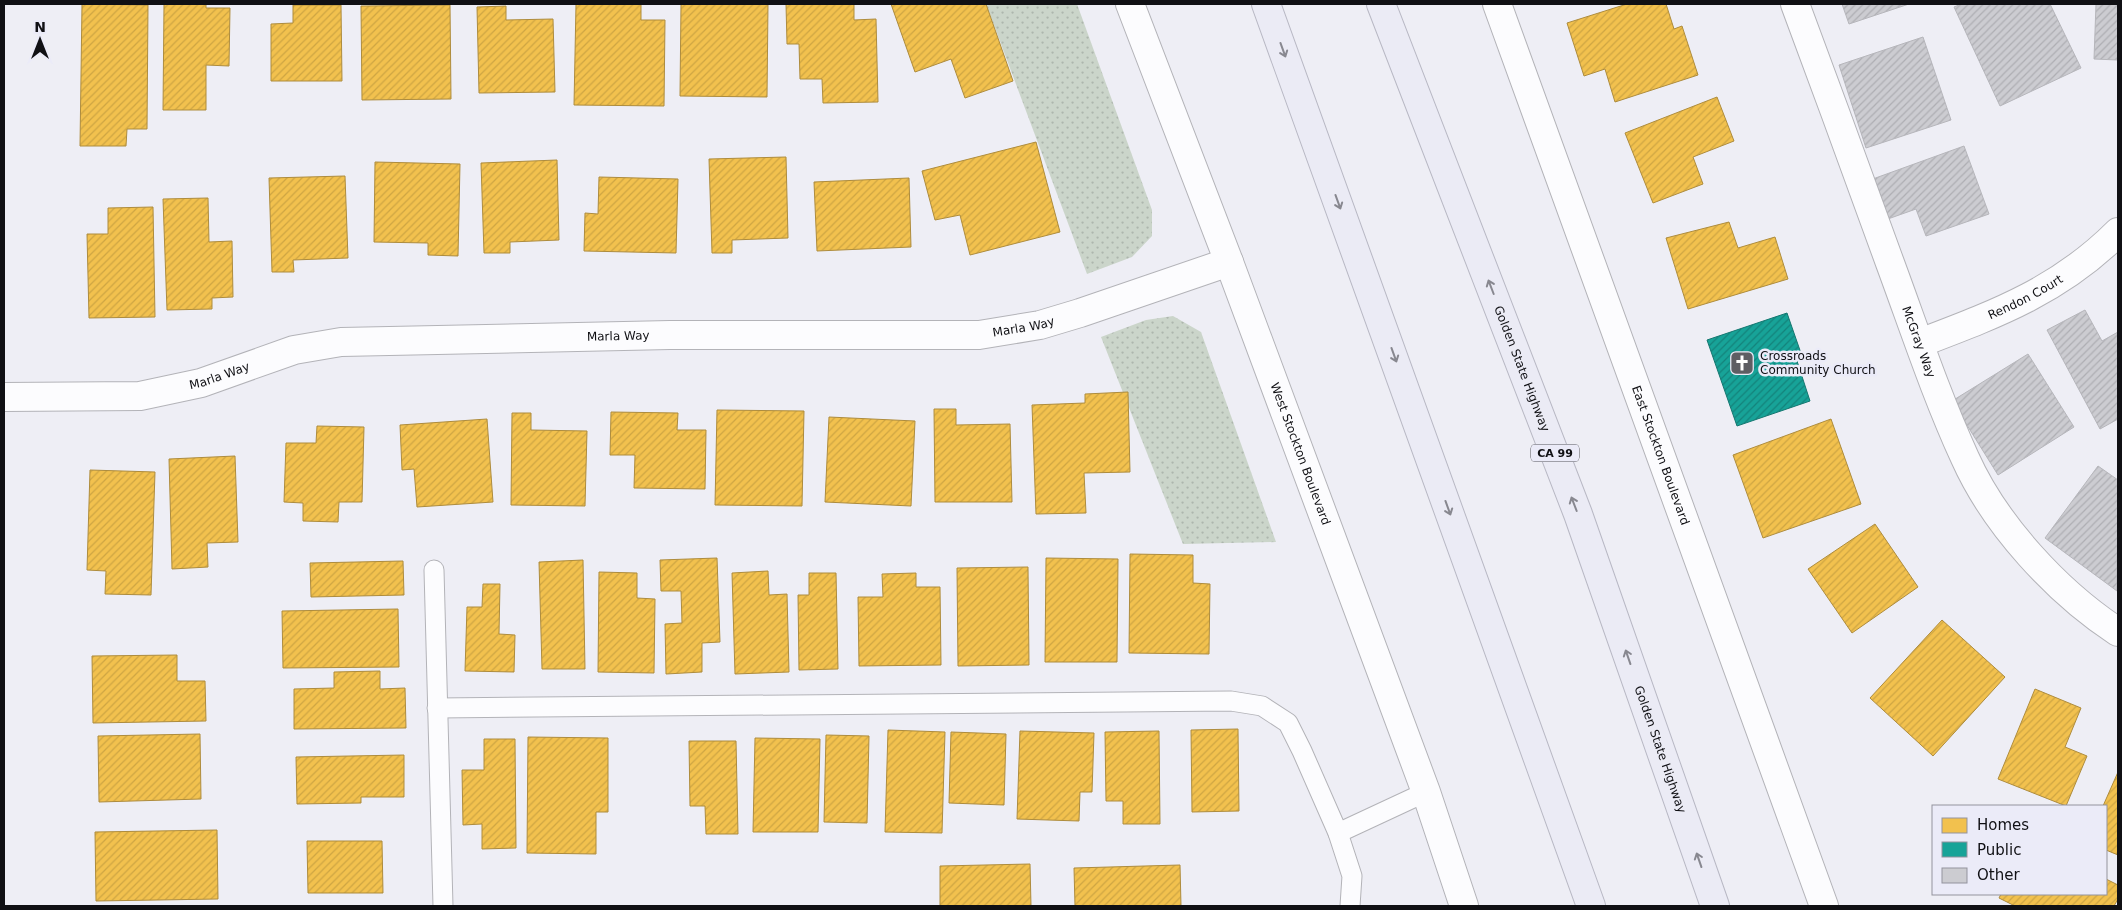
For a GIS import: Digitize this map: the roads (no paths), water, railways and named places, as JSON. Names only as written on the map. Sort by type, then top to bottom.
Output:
[{"type":"highway","points":[[1266,4],[1591,906]]},
{"type":"highway","name":"Golden State Highway","points":[[1381,4],[1578,514],[1715,906]]},
{"type":"street","name":"West Stockton Boulevard","points":[[1130,4],[1229,262],[1426,792],[1464,906]]},
{"type":"street","name":"East Stockton Boulevard","points":[[1497,4],[1824,906]]},
{"type":"street","name":"McGray Way","points":[[1795,4],[1920,343],[1965,459],[1988,499],[2015,537],[2079,603],[2118,632]]},
{"type":"street","name":"Rendon Court","points":[[1920,343],[2027,300],[2066,277],[2101,249],[2118,232]]},
{"type":"street","name":"Marla Way","points":[[4,397],[140,396],[200,383],[294,350],[341,342],[670,335],[978,335],[1040,325],[1229,262]]},
{"type":"lane","points":[[434,570],[442,906]]},
{"type":"lane","points":[[437,708],[1231,702],[1262,706],[1288,723],[1302,751],[1338,833],[1352,876],[1350,906]]},
{"type":"lane","points":[[1338,833],[1426,792]]},
{"type":"place","name":"Crossroads Community Church","points":[[1742,363]]}]
